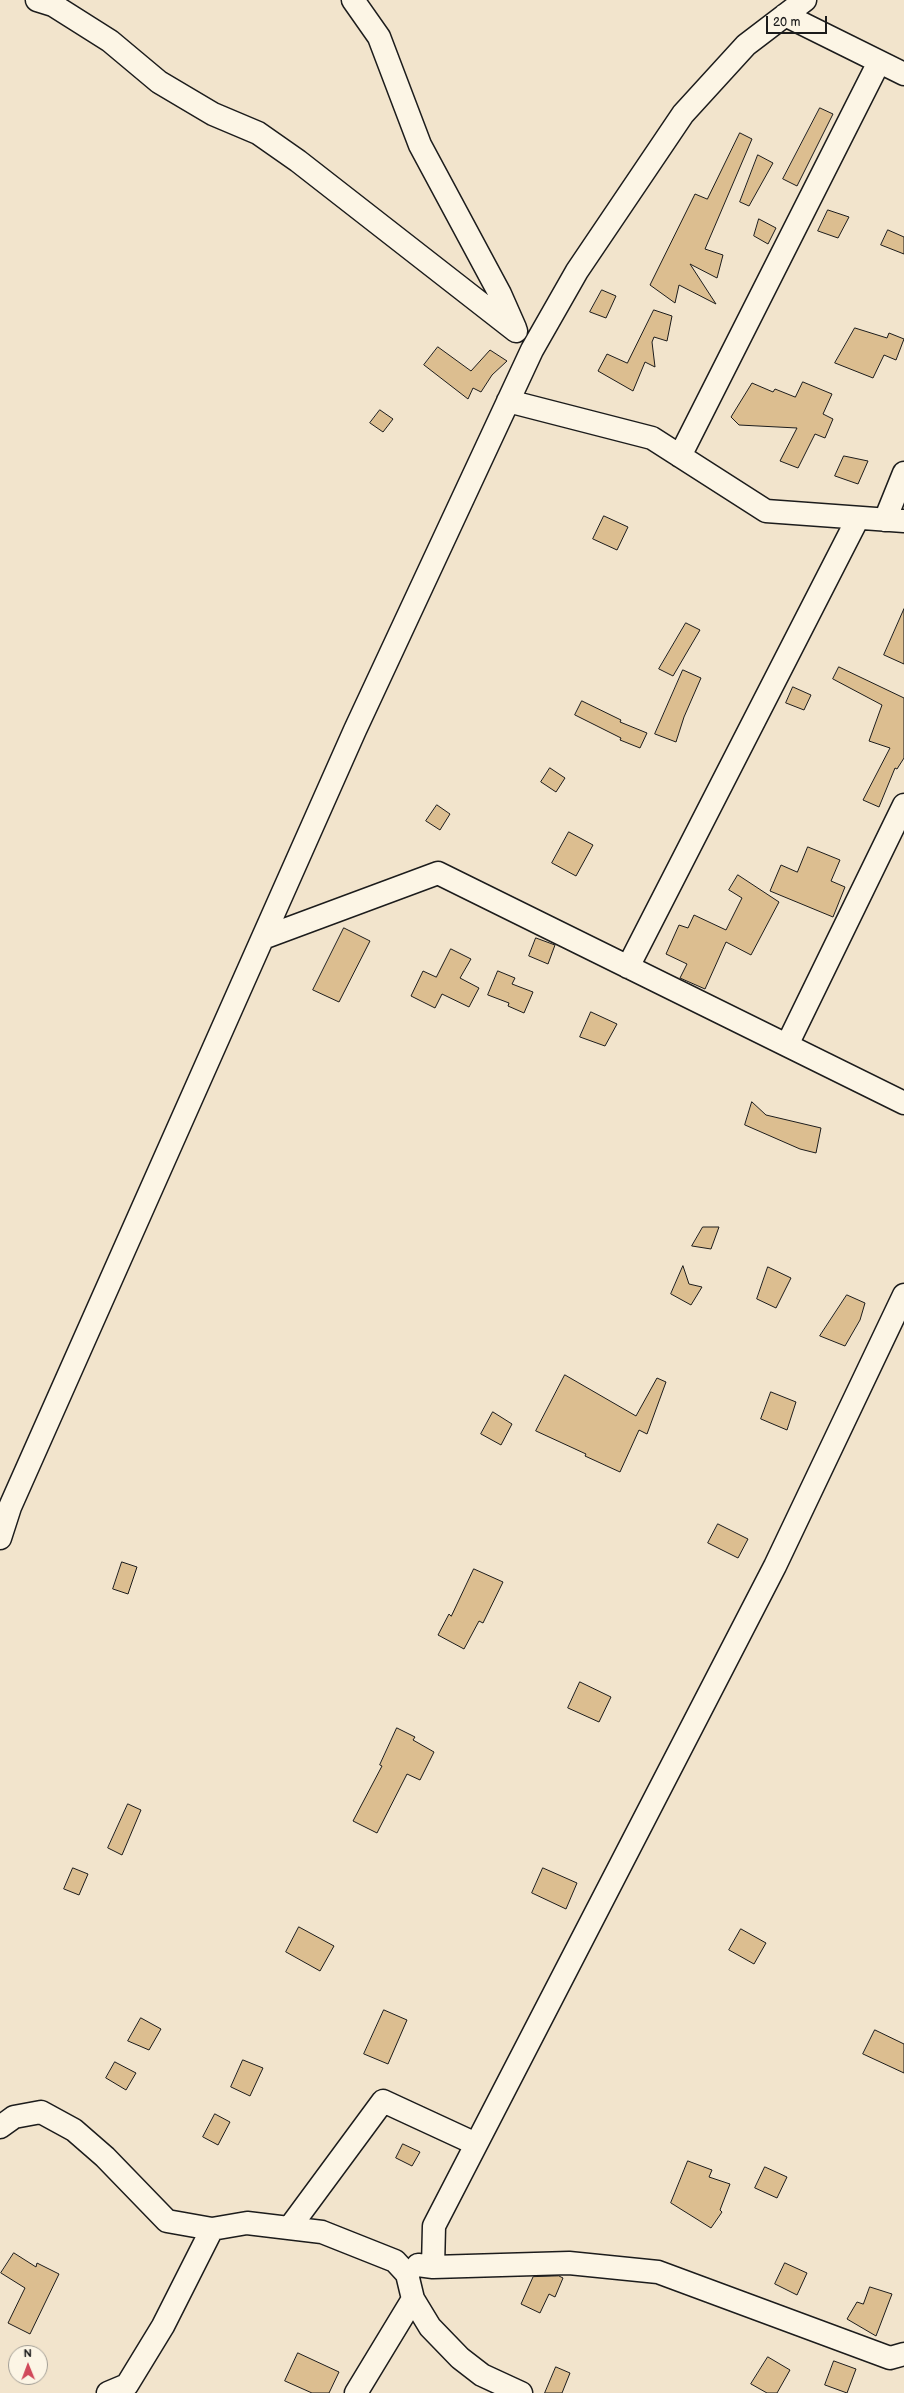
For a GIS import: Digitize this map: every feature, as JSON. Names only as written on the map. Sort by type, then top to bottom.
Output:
[{"type":"street","points":[[353,0],[379,37],[420,145],[500,294],[516,331]]},
{"type":"street","points":[[0,1538],[3,1506],[263,938],[355,730],[533,348],[577,271],[683,114],[746,45],[805,0]]},
{"type":"street","points":[[45,2],[110,41],[159,82],[213,114],[258,133],[516,331],[533,348]]},
{"type":"street","points":[[785,15],[904,74]]},
{"type":"street","points":[[680,456],[879,62]]},
{"type":"street","points":[[508,401],[652,438],[766,511],[894,521],[904,472]]},
{"type":"street","points":[[628,966],[858,518]]},
{"type":"street","points":[[787,1045],[904,805]]},
{"type":"street","points":[[263,938],[438,873],[904,1103]]},
{"type":"street","points":[[433,2267],[434,2226],[775,1566],[904,1295]]},
{"type":"street","points":[[290,2227],[382,2101],[476,2144]]},
{"type":"street","points":[[0,2127],[14,2117],[41,2112],[74,2130],[100,2153],[167,2221],[212,2229],[247,2223],[322,2232],[395,2261],[433,2267],[569,2263],[658,2272],[890,2358],[904,2354]]},
{"type":"street","points":[[108,2393],[127,2385],[163,2326],[212,2229]]},
{"type":"street","points":[[395,2261],[407,2274],[414,2299],[430,2327],[460,2358],[482,2376],[521,2393]]},
{"type":"street","points":[[356,2393],[414,2299]]},
{"type":"building","points":[[820,108],[833,114],[797,186],[783,179]]},
{"type":"building","points":[[740,133],[752,139],[705,249],[723,255],[717,278],[690,264],[716,304],[679,285],[675,303],[650,285],[695,194],[707,199]]},
{"type":"building","points":[[758,155],[773,163],[749,206],[740,202]]},
{"type":"building","points":[[828,210],[849,217],[838,238],[818,231]]},
{"type":"building","points":[[759,219],[776,228],[768,244],[754,236]]},
{"type":"building","points":[[888,230],[904,237],[904,254],[881,245]]},
{"type":"building","points":[[602,290],[616,296],[606,318],[590,312]]},
{"type":"building","points":[[654,310],[672,316],[667,341],[654,337],[652,342],[655,367],[645,362],[633,391],[598,371],[607,354],[627,363]]},
{"type":"building","points":[[855,328],[887,338],[889,333],[904,339],[896,360],[884,355],[873,378],[835,363]]},
{"type":"building","points":[[438,347],[471,371],[490,350],[507,361],[492,375],[481,392],[473,388],[468,399],[424,365]]},
{"type":"building","points":[[803,382],[832,394],[823,414],[833,419],[825,438],[815,434],[798,468],[780,461],[797,428],[739,425],[731,417],[752,383],[773,392],[775,389],[795,397]]},
{"type":"building","points":[[380,410],[393,419],[383,432],[370,423]]},
{"type":"building","points":[[844,456],[868,461],[858,484],[835,476]]},
{"type":"building","points":[[604,516],[628,527],[617,550],[593,539]]},
{"type":"building","points":[[904,609],[904,664],[884,655]]},
{"type":"building","points":[[686,623],[700,630],[673,676],[659,669]]},
{"type":"building","points":[[839,667],[904,698],[904,758],[897,769],[895,768],[879,807],[863,800],[890,748],[869,741],[882,705],[833,679]]},
{"type":"building","points":[[683,670],[701,678],[684,717],[676,742],[655,734]]},
{"type":"building","points":[[793,687],[811,695],[804,710],[786,703]]},
{"type":"building","points":[[582,701],[621,720],[620,722],[647,733],[640,748],[620,740],[621,738],[575,715]]},
{"type":"building","points":[[550,768],[565,778],[556,792],[541,782]]},
{"type":"building","points":[[437,805],[450,814],[440,830],[426,821]]},
{"type":"building","points":[[569,832],[593,845],[576,876],[552,863]]},
{"type":"building","points":[[808,847],[840,860],[831,881],[845,887],[833,917],[770,891],[781,865],[797,872]]},
{"type":"building","points":[[738,875],[779,902],[751,955],[726,942],[705,989],[680,978],[687,964],[666,954],[679,925],[688,928],[694,915],[726,930],[742,898],[729,890]]},
{"type":"building","points":[[344,928],[370,941],[339,1002],[313,990]]},
{"type":"building","points":[[536,938],[555,945],[548,964],[529,956]]},
{"type":"building","points":[[451,949],[471,959],[460,978],[479,988],[469,1007],[442,994],[435,1008],[411,996],[423,971],[436,977]]},
{"type":"building","points":[[498,971],[515,978],[512,984],[533,992],[524,1013],[508,1006],[509,1003],[488,995]]},
{"type":"building","points":[[591,1012],[617,1024],[605,1046],[580,1037]]},
{"type":"building","points":[[752,1102],[766,1115],[821,1128],[816,1153],[800,1149],[745,1125]]},
{"type":"building","points":[[703,1227],[719,1227],[711,1249],[692,1246]]},
{"type":"building","points":[[683,1266],[689,1284],[702,1287],[691,1305],[671,1294]]},
{"type":"building","points":[[768,1267],[791,1278],[776,1308],[757,1299]]},
{"type":"building","points":[[847,1295],[865,1303],[860,1320],[845,1346],[820,1336]]},
{"type":"building","points":[[565,1375],[636,1416],[657,1378],[666,1382],[647,1434],[639,1430],[620,1472],[585,1456],[586,1454],[536,1431]]},
{"type":"building","points":[[771,1392],[796,1402],[787,1430],[761,1419]]},
{"type":"building","points":[[493,1412],[512,1424],[501,1445],[481,1434]]},
{"type":"building","points":[[718,1524],[748,1539],[738,1558],[708,1543]]},
{"type":"building","points":[[122,1562],[137,1567],[128,1594],[113,1589]]},
{"type":"building","points":[[474,1569],[503,1582],[483,1623],[479,1621],[464,1649],[438,1635],[449,1614],[451,1616]]},
{"type":"building","points":[[580,1682],[611,1697],[599,1722],[568,1708]]},
{"type":"building","points":[[397,1728],[415,1737],[413,1740],[434,1752],[420,1780],[407,1774],[377,1833],[353,1821],[382,1766],[380,1765]]},
{"type":"building","points":[[128,1804],[141,1810],[122,1855],[108,1848]]},
{"type":"building","points":[[73,1868],[88,1874],[79,1895],[64,1889]]},
{"type":"building","points":[[543,1868],[577,1883],[566,1909],[532,1893]]},
{"type":"building","points":[[299,1927],[334,1946],[320,1971],[286,1952]]},
{"type":"building","points":[[741,1929],[766,1943],[754,1964],[729,1950]]},
{"type":"building","points":[[384,2010],[407,2020],[388,2064],[364,2054]]},
{"type":"building","points":[[141,2018],[161,2029],[149,2050],[128,2041]]},
{"type":"building","points":[[875,2030],[904,2044],[904,2073],[863,2054]]},
{"type":"building","points":[[243,2060],[263,2068],[250,2096],[231,2087]]},
{"type":"building","points":[[115,2062],[136,2073],[126,2090],[106,2078]]},
{"type":"building","points":[[215,2114],[230,2122],[218,2145],[203,2137]]},
{"type":"building","points":[[403,2144],[420,2152],[412,2166],[396,2158]]},
{"type":"building","points":[[688,2161],[712,2170],[709,2177],[730,2184],[720,2210],[722,2212],[711,2228],[671,2203]]},
{"type":"building","points":[[765,2167],[787,2177],[777,2198],[755,2188]]},
{"type":"building","points":[[14,2253],[36,2267],[37,2263],[59,2274],[30,2334],[8,2323],[25,2288],[1,2273]]},
{"type":"building","points":[[785,2263],[807,2273],[797,2295],[775,2284]]},
{"type":"building","points":[[559,2276],[563,2278],[555,2297],[549,2294],[540,2313],[521,2304],[533,2277]]},
{"type":"building","points":[[870,2287],[892,2294],[876,2336],[847,2319],[857,2302],[863,2304]]},
{"type":"building","points":[[298,2353],[339,2372],[329,2393],[312,2393],[285,2381]]},
{"type":"building","points":[[768,2357],[790,2370],[777,2393],[767,2393],[751,2384]]},
{"type":"building","points":[[834,2361],[856,2369],[847,2393],[825,2385]]},
{"type":"building","points":[[556,2367],[570,2373],[562,2393],[545,2393]]}]
